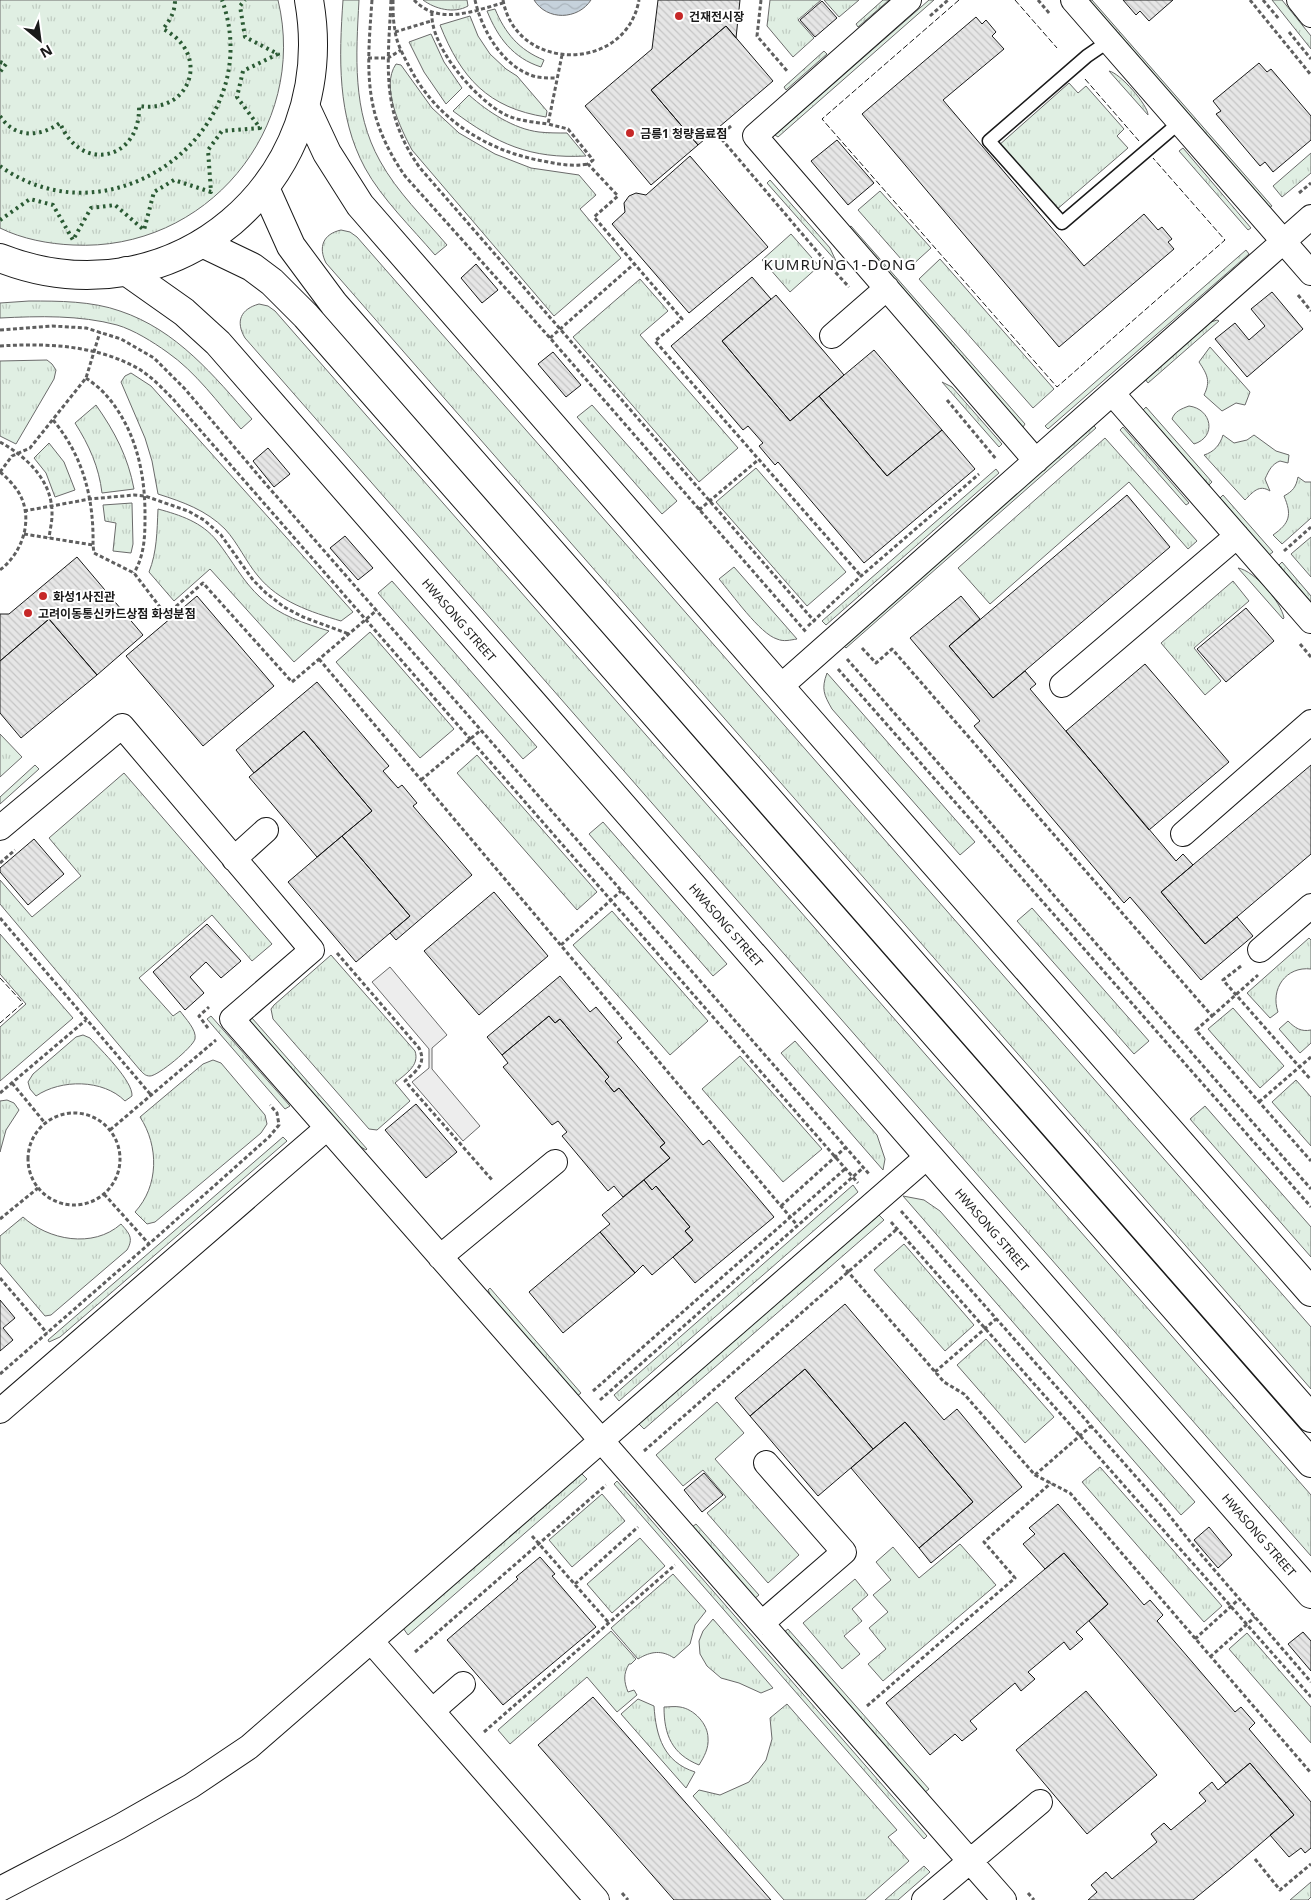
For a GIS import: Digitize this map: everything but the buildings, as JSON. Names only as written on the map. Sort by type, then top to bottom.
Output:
[{"type":"main road","points":[[0,258],[43,271],[70,274],[98,275],[126,272],[152,265],[202,243],[240,215],[265,188],[282,163],[296,137],[306,108],[312,81],[314,52],[314,24],[309,0]]},
{"type":"main road","points":[[306,108],[327,153],[360,205],[780,688],[1311,1292]]},
{"type":"main road","points":[[265,188],[291,246],[334,304],[1311,1418]]},
{"type":"main road","points":[[202,243],[252,267],[272,282],[306,316],[1311,1463]]},
{"type":"main road","name":"HWASONG STREET","points":[[126,272],[184,312],[218,343],[1311,1594]]},
{"type":"street","points":[[909,0],[755,136],[1036,461]]},
{"type":"street","points":[[1073,0],[1311,273]]},
{"type":"street","points":[[1299,0],[1311,15]]},
{"type":"street","points":[[780,688],[833,650],[1036,461],[1311,217]]},
{"type":"street","points":[[832,336],[887,288]]},
{"type":"street","points":[[1112,393],[1311,621]]},
{"type":"street","points":[[1062,685],[1237,536]]},
{"type":"street","points":[[1183,834],[1311,722]]},
{"type":"street","points":[[0,828],[122,726],[312,950],[232,1019],[1004,1900]]},
{"type":"street","points":[[234,859],[266,830]]},
{"type":"street","points":[[1260,950],[1311,906]]},
{"type":"street","points":[[0,1411],[327,1128]]},
{"type":"street","points":[[0,1889],[119,1827],[191,1786],[248,1747],[928,1156]]},
{"type":"street","points":[[440,1257],[555,1162]]},
{"type":"street","points":[[762,1623],[844,1552],[766,1463]]},
{"type":"street","points":[[371,1640],[597,1900]]},
{"type":"street","points":[[432,1711],[463,1684]]},
{"type":"street","points":[[924,1900],[1040,1802]]},
{"type":"lane","points":[[1109,41],[1087,56],[989,141],[1062,223],[1180,122]]},
{"type":"path","points":[[372,0],[368,58],[368,81],[371,100],[381,133],[391,156],[405,176],[550,338],[804,630],[833,650],[860,646],[876,663],[892,649],[1212,1016],[1196,1030],[1311,1161]]},
{"type":"path","points":[[392,0],[395,32],[401,50],[413,74],[432,102],[459,127],[496,147],[528,159],[575,166],[588,164],[593,160],[568,128],[526,121],[506,115],[484,100],[464,80],[448,57],[431,22],[432,12]]},
{"type":"path","points":[[392,0],[388,58],[390,105],[401,137],[420,168],[814,620],[833,650],[1311,1189]]},
{"type":"path","points":[[414,0],[420,6],[432,12],[449,16],[477,10],[503,1],[509,19],[524,38],[546,52],[579,56],[595,52],[610,44],[622,33],[632,19],[639,0]]},
{"type":"path","points":[[475,0],[477,10],[488,33],[498,49],[512,63],[538,77],[557,78]]},
{"type":"path","points":[[762,0],[757,36],[789,74]]},
{"type":"path","points":[[1038,0],[1056,21]]},
{"type":"path","points":[[1250,0],[1311,75]]},
{"type":"path","points":[[395,32],[431,22]]},
{"type":"path","points":[[368,58],[388,58],[401,50]]},
{"type":"path","points":[[548,124],[562,55]]},
{"type":"path","points":[[588,164],[618,196],[594,217],[682,319],[655,341],[861,576]]},
{"type":"path","points":[[550,338],[635,263]]},
{"type":"path","points":[[0,330],[52,326],[86,328],[100,332],[121,339],[154,358],[185,389],[621,891],[864,1167],[897,1229],[1311,1697]]},
{"type":"path","points":[[0,570],[18,550],[24,534],[24,511],[22,501],[15,487],[0,472],[12,456],[30,448],[86,378],[100,332]]},
{"type":"path","points":[[0,346],[63,346],[108,355],[139,370],[173,399],[835,1157],[853,1177],[881,1198],[996,1319],[1161,1505],[1192,1544],[1311,1682]]},
{"type":"path","points":[[86,378],[106,395],[120,414],[138,453],[143,472],[145,496],[144,548],[141,561],[134,573]]},
{"type":"path","points":[[53,420],[77,455],[86,479],[94,525],[94,553],[134,573],[166,615],[203,583],[292,682],[377,610]]},
{"type":"path","points":[[989,465],[1018,440]]},
{"type":"path","points":[[0,442],[19,453],[38,474],[46,488],[52,514],[49,538]]},
{"type":"path","points":[[699,510],[758,460]]},
{"type":"path","points":[[804,630],[861,576],[981,472]]},
{"type":"path","points":[[24,511],[90,499],[134,495],[145,496],[188,511],[204,520],[221,536],[253,580],[284,607],[303,618],[348,634]]},
{"type":"path","points":[[1264,568],[1311,527]]},
{"type":"path","points":[[24,534],[93,545]]},
{"type":"path","points":[[1298,642],[1311,657]]},
{"type":"path","points":[[833,650],[836,667],[1311,1207]]},
{"type":"path","points":[[319,659],[797,1226]]},
{"type":"path","points":[[422,780],[481,730]]},
{"type":"path","points":[[0,863],[22,844]]},
{"type":"path","points":[[561,946],[621,891]]},
{"type":"path","points":[[0,918],[150,1095]]},
{"type":"path","points":[[332,947],[419,1048],[422,1062],[417,1071],[405,1081],[509,1199]]},
{"type":"path","points":[[1260,950],[1223,980],[1311,1080]]},
{"type":"path","points":[[212,1004],[198,1016],[222,1047]]},
{"type":"path","points":[[0,1093],[86,1020]]},
{"type":"path","points":[[110,1130],[216,1040]]},
{"type":"path","points":[[1259,1102],[1311,1057]]},
{"type":"path","points":[[12,1083],[45,1123]]},
{"type":"path","points":[[0,1374],[269,1137],[279,1125],[277,1113],[265,1099]]},
{"type":"path","points":[[72,1113],[86,1114],[100,1121],[110,1130],[117,1143],[120,1157],[119,1172],[104,1194],[90,1202],[76,1205],[62,1204],[48,1198],[38,1188],[30,1176],[28,1162],[29,1147],[35,1134],[45,1123],[58,1116],[72,1113]]},
{"type":"path","points":[[781,1206],[846,1147]]},
{"type":"path","points":[[846,1169],[592,1392],[599,1400],[864,1167]]},
{"type":"path","points":[[0,1219],[38,1188]]},
{"type":"path","points":[[104,1194],[149,1244]]},
{"type":"path","points":[[396,1669],[897,1229]]},
{"type":"path","points":[[842,1264],[944,1382],[964,1394],[1035,1475],[1070,1493],[1311,1774]]},
{"type":"path","points":[[0,1278],[46,1333]]},
{"type":"path","points":[[935,1372],[996,1319]]},
{"type":"path","points":[[1035,1475],[1091,1426]]},
{"type":"path","points":[[866,1707],[1015,1578],[984,1542],[1051,1483]]},
{"type":"path","points":[[574,1584],[638,1527]]},
{"type":"path","points":[[532,1536],[609,1623]]},
{"type":"path","points":[[484,1732],[675,1565]]},
{"type":"path","points":[[1195,1639],[1240,1599]]},
{"type":"path","points":[[1210,1657],[1255,1617]]},
{"type":"path","points":[[1255,1859],[1280,1890],[1311,1864]]},
{"type":"green space","points":[[0,0],[278,0],[284,48],[278,94],[262,136],[237,174],[204,205],[166,228],[121,242],[73,245],[36,240],[0,228]]},
{"type":"green space","points":[[343,0],[359,0],[357,62],[360,103],[364,123],[380,161],[394,183],[447,245],[435,255],[380,191],[365,168],[356,148],[349,128],[342,86]]},
{"type":"green space","points":[[423,0],[467,0],[468,6],[451,10],[433,6]]},
{"type":"green space","points":[[770,0],[821,0],[798,20],[814,38],[793,57],[767,26]]},
{"type":"green space","points":[[824,0],[859,0],[839,17]]},
{"type":"green space","points":[[883,0],[889,0],[858,27],[856,24]]},
{"type":"green space","points":[[929,0],[934,0],[778,137],[775,135]]},
{"type":"green space","points":[[1088,0],[1092,0],[1272,206],[1269,208]]},
{"type":"green space","points":[[1272,0],[1282,0],[1311,36],[1311,49]]},
{"type":"green space","points":[[495,9],[503,26],[514,40],[527,51],[544,60],[541,67],[522,58],[508,46],[496,30],[487,11]]},
{"type":"green space","points":[[470,16],[478,36],[490,54],[506,69],[517,76],[547,111],[546,117],[526,113],[508,106],[479,88],[467,75],[448,44],[440,25]]},
{"type":"green space","points":[[431,34],[444,62],[462,88],[446,104],[424,72],[409,42]]},
{"type":"green space","points":[[824,51],[827,54],[786,90],[784,87]]},
{"type":"green space","points":[[396,64],[401,65],[432,108],[459,133],[495,154],[531,168],[579,175],[596,195],[580,209],[621,258],[554,316],[412,150],[398,120],[391,96],[390,84]]},
{"type":"green space","points":[[1109,71],[1120,77],[1133,90],[1147,110],[1148,115]]},
{"type":"green space","points":[[1069,83],[1078,93],[1086,86],[1124,129],[1117,136],[1128,148],[1055,211],[998,146]]},
{"type":"green space","points":[[469,95],[484,108],[520,127],[539,132],[567,133],[586,156],[548,155],[531,152],[500,141],[469,123],[453,111]]},
{"type":"green space","points":[[1183,148],[1251,228],[1248,230],[1179,151]]},
{"type":"green space","points":[[1311,153],[1311,173],[1282,197],[1273,186]]},
{"type":"green space","points":[[770,180],[830,248],[836,261],[767,183]]},
{"type":"green space","points":[[880,191],[931,248],[909,268],[858,210]]},
{"type":"green space","points":[[851,226],[1025,424],[1023,427],[848,228]]},
{"type":"green space","points":[[341,230],[350,232],[357,237],[1311,1327],[1311,1389],[326,263],[322,252],[324,242],[330,235]]},
{"type":"green space","points":[[791,234],[819,266],[790,292],[762,260]]},
{"type":"green space","points":[[1246,250],[1249,254],[1048,429],[1045,426]]},
{"type":"green space","points":[[940,259],[1054,389],[1033,408],[919,279]]},
{"type":"green space","points":[[640,279],[668,311],[640,335],[738,448],[699,482],[573,337]]},
{"type":"green space","points":[[29,301],[87,303],[120,311],[140,319],[177,342],[193,356],[252,419],[241,429],[206,388],[178,360],[150,340],[123,327],[89,319],[0,318],[0,303]]},
{"type":"green space","points":[[259,304],[268,306],[275,311],[1311,1495],[1311,1556],[245,338],[240,326],[242,316],[248,309]]},
{"type":"green space","points":[[1219,321],[1148,383],[1145,379],[1211,322]]},
{"type":"green space","points":[[1210,347],[1250,392],[1245,405],[1236,403],[1222,411],[1204,395],[1208,382],[1199,362]]},
{"type":"green space","points":[[47,360],[56,370],[54,379],[16,444],[0,436],[0,361]]},
{"type":"green space","points":[[131,373],[151,386],[353,612],[341,621],[307,610],[276,593],[258,576],[230,534],[218,522],[194,507],[158,494],[152,461],[145,438],[121,382],[125,376]]},
{"type":"green space","points":[[942,382],[952,387],[1002,444],[999,447]]},
{"type":"green space","points":[[96,405],[120,445],[134,489],[102,493],[93,457],[75,423]]},
{"type":"green space","points":[[592,405],[677,501],[662,514],[577,417]]},
{"type":"green space","points":[[1189,406],[1203,412],[1209,423],[1209,430],[1206,436],[1194,444],[1172,419],[1177,412]]},
{"type":"green space","points":[[1146,407],[1212,482],[1209,485],[1143,410]]},
{"type":"green space","points":[[1093,425],[1096,428],[846,648],[843,645]]},
{"type":"green space","points":[[1123,427],[1189,503],[1186,505],[1120,430]]},
{"type":"green space","points":[[1223,435],[1234,443],[1247,440],[1254,435],[1276,451],[1289,455],[1288,463],[1277,462],[1268,473],[1265,479],[1270,491],[1263,488],[1259,489],[1245,500],[1204,455],[1216,448]]},
{"type":"green space","points":[[1105,438],[1197,541],[1188,549],[1129,482],[990,604],[958,568]]},
{"type":"green space","points":[[49,443],[64,462],[75,490],[55,497],[46,473],[34,458]]},
{"type":"green space","points":[[756,468],[846,572],[807,606],[716,502]]},
{"type":"green space","points":[[996,469],[999,473],[826,625],[822,621]]},
{"type":"green space","points":[[1298,477],[1305,482],[1311,482],[1311,518],[1282,544],[1273,535],[1283,527],[1288,518],[1288,508],[1284,496],[1294,488]]},
{"type":"green space","points":[[1223,495],[1273,552],[1269,555],[1220,498]]},
{"type":"green space","points":[[132,503],[133,544],[131,553],[113,551],[116,523],[105,521],[103,505]]},
{"type":"green space","points":[[158,509],[190,520],[211,534],[249,585],[276,610],[329,631],[294,662],[210,569],[174,601],[149,572],[155,549]]},
{"type":"green space","points":[[1311,537],[1311,577],[1291,554]]},
{"type":"green space","points":[[1282,562],[1311,596],[1311,602],[1279,565]]},
{"type":"green space","points":[[734,567],[797,639],[782,640],[770,636],[746,613],[719,579]]},
{"type":"green space","points":[[1238,568],[1252,575],[1266,588],[1282,611],[1283,619]]},
{"type":"green space","points":[[392,581],[537,747],[523,759],[378,593]]},
{"type":"green space","points":[[1233,581],[1249,601],[1194,648],[1221,681],[1205,695],[1161,643]]},
{"type":"green space","points":[[370,632],[454,729],[420,758],[336,662]]},
{"type":"green space","points":[[827,673],[975,842],[960,855],[832,709],[824,692]]},
{"type":"green space","points":[[0,734],[22,757],[0,777]]},
{"type":"green space","points":[[477,755],[597,892],[577,910],[457,773]]},
{"type":"green space","points":[[35,765],[39,769],[0,804],[0,797]]},
{"type":"green space","points":[[124,773],[272,944],[252,961],[212,915],[139,978],[173,1016],[180,1011],[190,1024],[195,1036],[193,1043],[182,1054],[160,1071],[150,1076],[145,1075],[140,1070],[0,904],[0,880],[32,917],[81,876],[49,838]]},
{"type":"green space","points":[[603,822],[727,964],[713,976],[589,834]]},
{"type":"green space","points":[[1032,908],[1149,1041],[1134,1054],[1017,921]]},
{"type":"green space","points":[[612,911],[708,1021],[670,1055],[573,945]]},
{"type":"green space","points":[[0,934],[73,1018],[0,1081],[0,1027],[26,1004],[0,974]]},
{"type":"green space","points":[[1309,938],[1311,940],[1311,969],[1294,971],[1287,975],[1278,987],[1276,995],[1278,1012],[1270,1018],[1247,993]]},
{"type":"green space","points":[[331,955],[415,1051],[414,1065],[395,1083],[410,1101],[377,1130],[369,1129],[273,1019],[271,1009],[274,1005]]},
{"type":"green space","points":[[1233,1008],[1284,1066],[1260,1088],[1208,1029]]},
{"type":"green space","points":[[211,1016],[290,1106],[285,1109],[207,1019]]},
{"type":"green space","points":[[252,1018],[366,1150],[356,1144],[249,1022]]},
{"type":"green space","points":[[1288,1021],[1298,1029],[1311,1030],[1311,1043],[1300,1053],[1279,1029]]},
{"type":"green space","points":[[83,1035],[90,1038],[116,1066],[127,1082],[132,1096],[125,1101],[105,1089],[94,1085],[82,1084],[69,1084],[57,1087],[46,1090],[36,1096],[30,1089],[28,1082],[33,1074],[76,1037]]},
{"type":"green space","points":[[795,1041],[877,1135],[885,1159],[883,1170],[781,1053]]},
{"type":"green space","points":[[740,1056],[822,1149],[783,1182],[702,1089]]},
{"type":"green space","points":[[213,1060],[221,1063],[265,1115],[267,1124],[261,1133],[155,1222],[147,1224],[135,1212],[149,1190],[154,1166],[151,1140],[140,1117],[203,1064]]},
{"type":"green space","points":[[1296,1080],[1311,1097],[1311,1146],[1272,1102]]},
{"type":"green space","points":[[7,1100],[14,1103],[19,1110],[6,1130],[0,1152],[0,1101]]},
{"type":"green space","points":[[1205,1106],[1311,1227],[1311,1257],[1190,1119]]},
{"type":"green space","points":[[283,1137],[287,1141],[60,1337],[49,1342],[48,1340]]},
{"type":"green space","points":[[853,1185],[858,1192],[619,1401],[614,1395]]},
{"type":"green space","points":[[903,1196],[924,1200],[940,1211],[1195,1502],[1181,1515]]},
{"type":"green space","points":[[878,1214],[884,1220],[644,1429],[638,1423]]},
{"type":"green space","points":[[23,1217],[33,1225],[58,1236],[84,1239],[110,1232],[121,1224],[128,1233],[130,1239],[129,1246],[127,1250],[51,1315],[45,1316],[0,1263],[0,1236]]},
{"type":"green space","points":[[904,1244],[974,1325],[945,1351],[874,1270]]},
{"type":"green space","points":[[490,1288],[581,1393],[576,1397],[494,1303],[488,1290]]},
{"type":"green space","points":[[986,1339],[1054,1417],[1025,1443],[957,1365]]},
{"type":"green space","points":[[717,1402],[744,1433],[715,1459],[799,1555],[768,1583],[707,1513],[726,1497],[703,1470],[683,1486],[656,1455]]},
{"type":"green space","points":[[1100,1467],[1222,1606],[1204,1622],[1082,1482]]},
{"type":"green space","points":[[581,1473],[587,1479],[408,1635],[403,1628]]},
{"type":"green space","points":[[617,1481],[927,1836],[924,1839],[614,1484]]},
{"type":"green space","points":[[602,1494],[625,1521],[572,1567],[549,1540]]},
{"type":"green space","points":[[696,1524],[759,1595],[754,1599],[692,1527]]},
{"type":"green space","points":[[640,1538],[665,1566],[612,1613],[587,1584]]},
{"type":"green space","points":[[960,1544],[996,1585],[883,1681],[868,1664],[886,1649],[869,1628],[888,1612],[873,1595],[891,1580],[876,1562],[893,1547],[919,1578]]},
{"type":"green space","points":[[673,1574],[706,1611],[695,1625],[690,1644],[674,1658],[656,1652],[638,1659],[611,1628]]},
{"type":"green space","points":[[855,1579],[868,1595],[852,1609],[862,1621],[844,1636],[860,1654],[842,1669],[803,1623]]},
{"type":"green space","points":[[713,1619],[773,1688],[761,1693],[739,1683],[721,1678],[707,1666],[700,1654],[699,1641],[703,1631]]},
{"type":"green space","points":[[788,1629],[929,1789],[924,1793],[784,1632]]},
{"type":"green space","points":[[611,1631],[636,1659],[629,1664],[625,1678],[628,1692],[634,1690],[637,1695],[617,1712],[587,1677],[510,1744],[498,1730]]},
{"type":"green space","points":[[1247,1633],[1311,1707],[1311,1743],[1229,1649]]},
{"type":"green space","points":[[638,1699],[654,1706],[660,1738],[669,1755],[684,1768],[695,1772],[686,1788],[621,1714]]},
{"type":"green space","points":[[787,1704],[897,1830],[888,1837],[909,1861],[865,1900],[784,1900],[693,1796],[699,1790],[720,1795],[749,1782],[766,1760],[772,1739],[770,1718]]},
{"type":"green space","points":[[664,1707],[685,1708],[695,1714],[703,1723],[706,1728],[708,1745],[699,1765],[682,1755],[671,1742],[664,1717]]},
{"type":"green space","points":[[924,1866],[930,1872],[898,1900],[885,1900]]},
{"type":"green space","points":[[1311,1882],[1311,1897],[1308,1900],[1290,1900]]},
{"type":"shaded area","points":[[390,967],[447,1035],[432,1048],[432,1069],[480,1126],[463,1141],[412,1082],[429,1068],[429,1049],[372,982]]},
{"type":"water","points":[[534,0],[591,0],[585,7],[571,14],[554,15],[540,7]]},
{"type":"hedge","points":[[0,116],[13,129],[28,133],[44,131],[60,123],[70,139],[81,149],[95,154],[108,154],[120,149],[130,139],[137,124],[139,106],[157,106],[172,101],[183,91],[189,80],[190,66],[187,52],[178,40],[163,29],[172,16],[175,0]]},
{"type":"hedge","points":[[0,166],[44,187],[89,193],[132,183],[171,162],[202,131],[223,92],[231,48],[222,0]]},
{"type":"hedge","points":[[0,220],[30,199],[53,205],[73,240],[91,208],[115,205],[144,230],[154,192],[174,180],[211,192],[208,150],[222,131],[260,128],[237,97],[243,71],[278,54],[245,37],[240,6],[245,0]]},
{"type":"hedge","points":[[0,62],[6,64],[0,72]]},
{"type":"fence","points":[[959,0],[822,119],[1057,387],[1225,240],[1153,158]]},
{"type":"fence","points":[[1015,0],[1057,48]]},
{"type":"fence","points":[[1085,79],[1139,141]]},
{"type":"fence","points":[[0,978],[23,1003],[0,1023]]},
{"type":"place","name":"건재전시장","points":[[679,16]]},
{"type":"place","name":"금릉1 청량음료점","points":[[630,133]]},
{"type":"place","name":"화성1사진관","points":[[43,596]]},
{"type":"place","name":"고려이동통신카드상점 화성분점","points":[[28,613]]},
{"type":"district","name":"KUMRUNG 1-DONG","points":[[840,264]]}]
